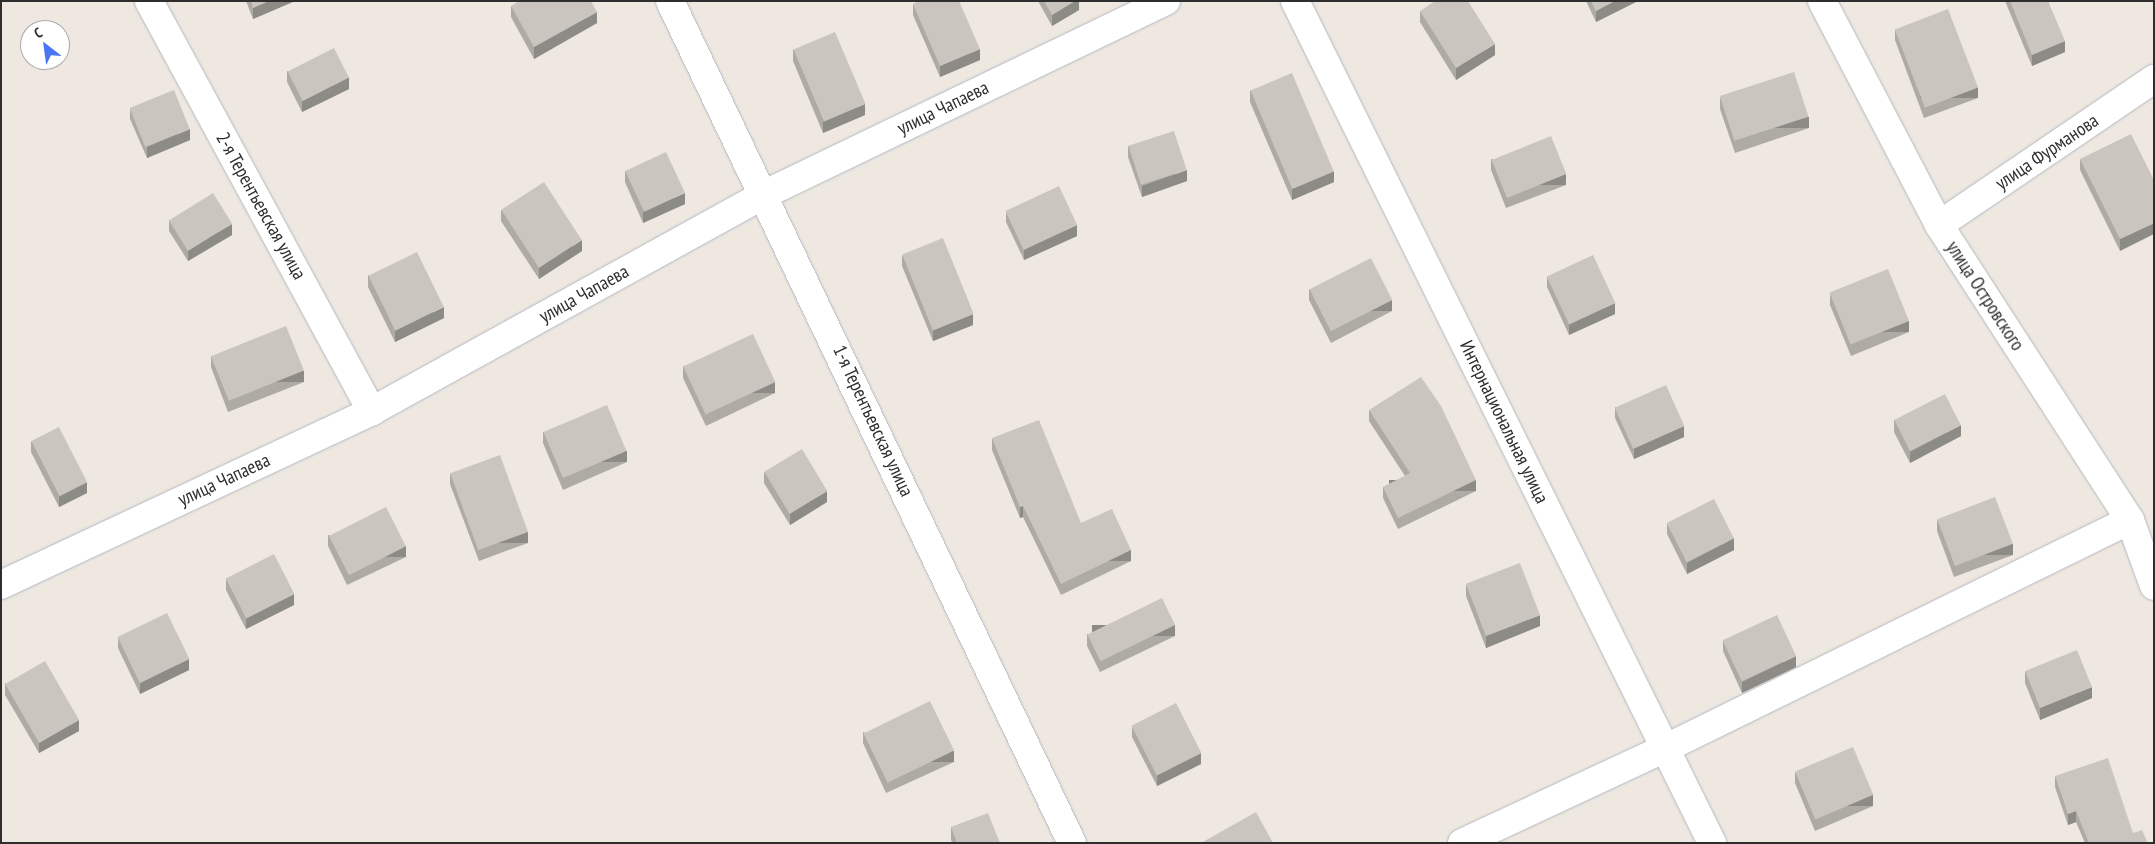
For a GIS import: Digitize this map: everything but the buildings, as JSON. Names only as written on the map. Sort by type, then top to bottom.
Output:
[{"type":"street","name":"2-я Терентьевская улица","points":[[149,1],[372,411]]},
{"type":"street","name":"1-я Терентьевская улица","points":[[670,1],[765,194],[1072,843]]},
{"type":"street","name":"улица Чапаева","points":[[1,585],[372,411],[765,194],[1166,1]]},
{"type":"street","name":"Интернациональная улица","points":[[1295,1],[1712,843]]},
{"type":"street","name":"улица Островского","points":[[1822,1],[1940,225],[2130,520],[2154,586]]},
{"type":"street","name":"улица Фурманова","points":[[1940,225],[2154,79]]},
{"type":"street","points":[[1462,843],[1666,748],[2130,520]]}]
